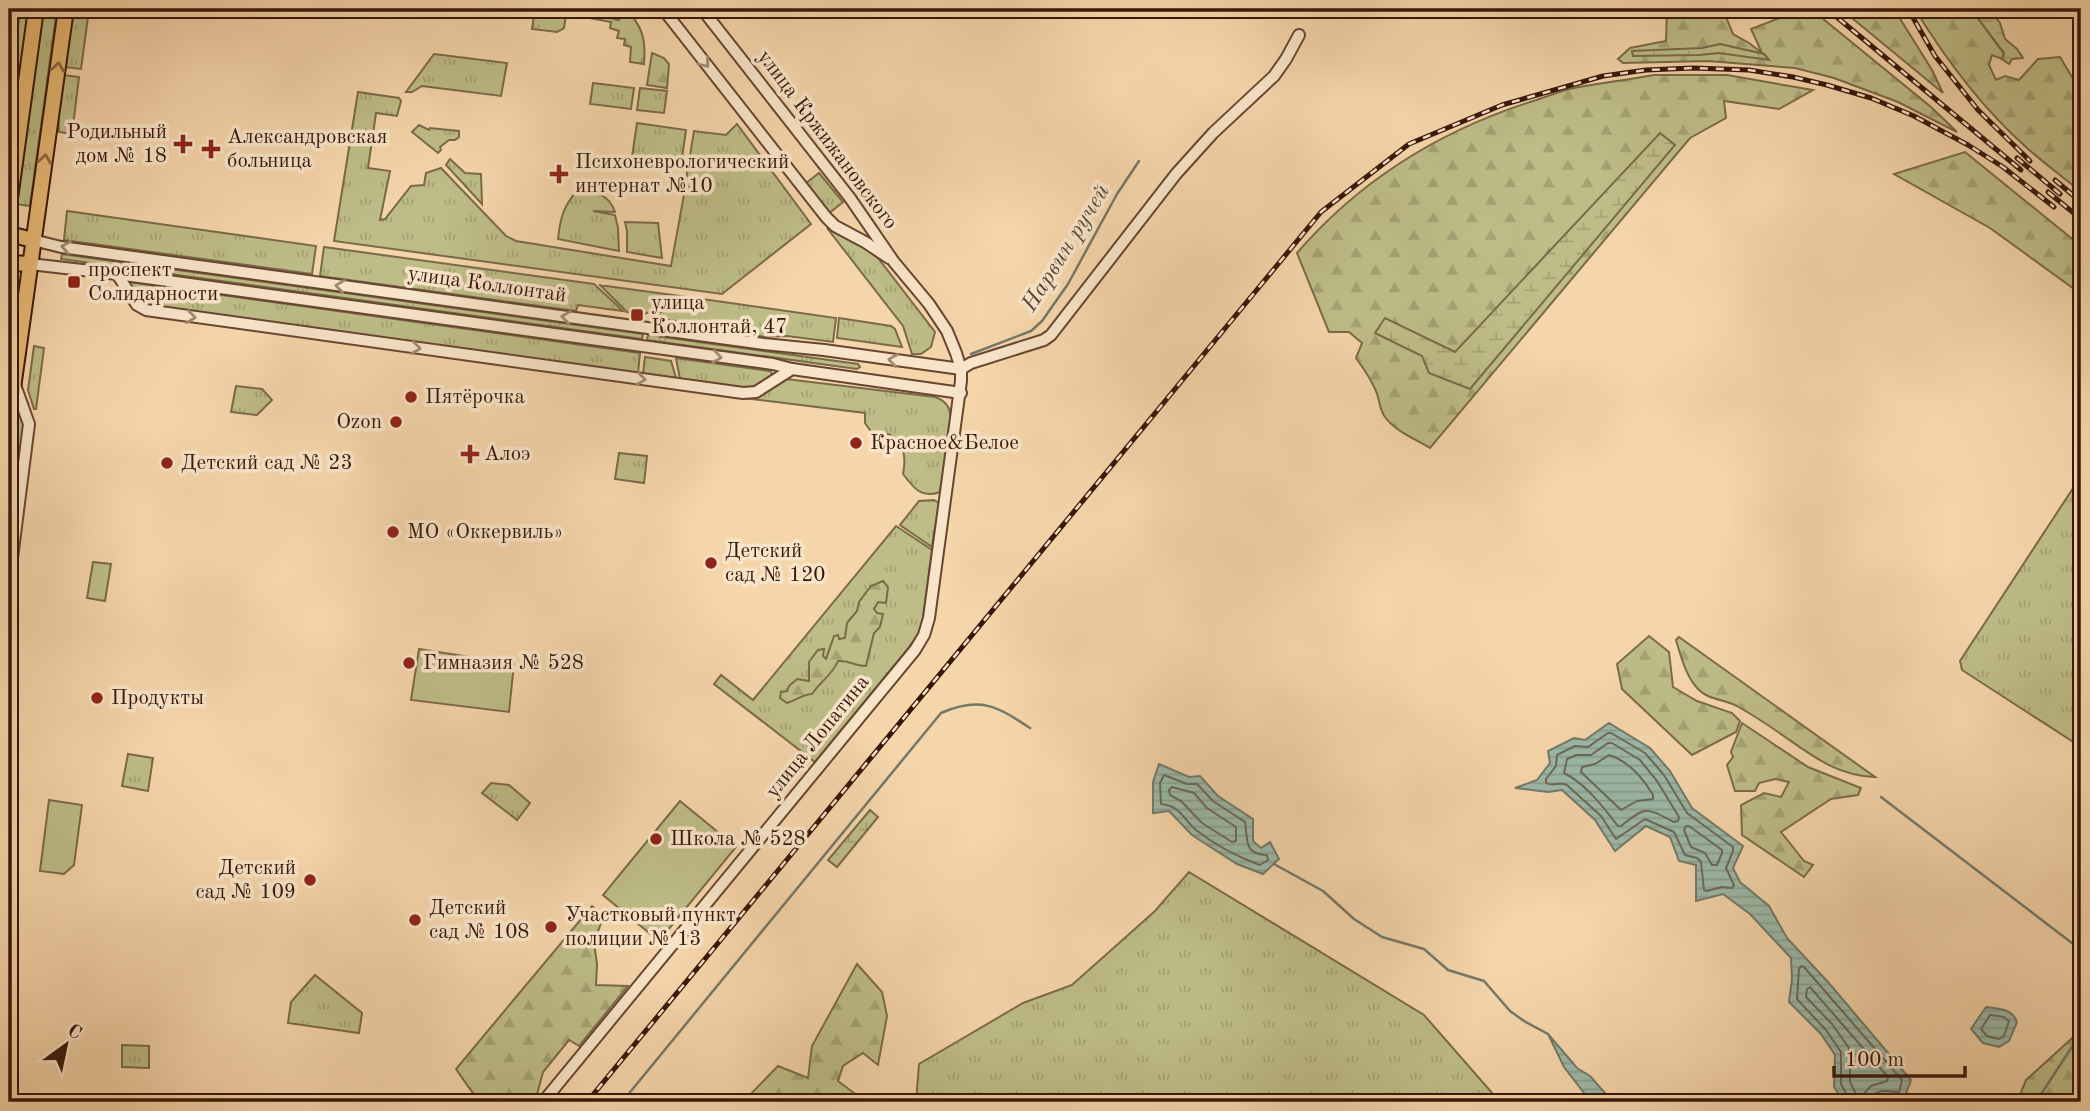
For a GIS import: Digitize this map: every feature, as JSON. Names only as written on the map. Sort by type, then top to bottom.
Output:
[{"type":"main road","points":[[9,206],[36,9]]},
{"type":"main road","points":[[9,417],[66,9]]},
{"type":"main road","name":"улица Коллонтай","points":[[9,234],[33,240]]},
{"type":"main road","name":"улица Коллонтай","points":[[9,263],[30,264]]},
{"type":"street","points":[[9,51],[14,9]]},
{"type":"street","name":"улица Кржижановского","points":[[663,9],[827,218],[835,226],[894,262]]},
{"type":"street","name":"улица Кржижановского","points":[[702,9],[876,233],[894,262],[929,304],[947,331],[961,369]]},
{"type":"street","points":[[961,369],[971,363],[1044,340],[1051,335],[1176,174],[1213,133],[1274,76],[1299,35]]},
{"type":"street","points":[[9,107],[20,123]]},
{"type":"street","points":[[865,242],[876,233]]},
{"type":"street","name":"улица Коллонтай","points":[[33,240],[61,247],[288,279],[961,369]]},
{"type":"street","name":"улица Коллонтай","points":[[30,264],[661,349],[961,393]]},
{"type":"street","points":[[117,274],[136,305],[146,310],[354,340],[743,393],[756,392],[792,369]]},
{"type":"street","name":"улица Лопатина","points":[[543,1102],[924,635],[933,592],[961,393],[961,369]]},
{"type":"street","points":[[9,582],[29,424],[13,381]]},
{"type":"green space","points":[[19,9],[29,9],[14,103],[10,101],[9,84]]},
{"type":"green space","points":[[43,9],[57,9],[30,206],[16,204]]},
{"type":"green space","points":[[590,9],[614,9],[613,19],[619,20],[620,9],[626,9],[642,34],[644,64],[630,62],[631,47],[624,45],[625,39],[617,38],[619,31],[610,28],[611,22],[589,18]]},
{"type":"green space","points":[[1667,9],[1714,9],[1726,17],[1733,34],[1762,53],[1751,29],[1795,12],[1792,9],[1811,9],[1931,107],[1957,132],[1898,102],[1834,78],[1795,68],[1708,61],[1623,63],[1618,59],[1630,48],[1666,41]]},
{"type":"green space","points":[[1841,9],[1894,9],[1943,93]]},
{"type":"green space","points":[[1915,9],[1971,9],[2004,54],[2002,59],[1992,55],[1989,65],[1996,80],[2005,76],[2019,80],[2038,59],[2060,57],[2078,87],[2081,87],[2081,192],[2027,148],[1995,117],[1952,65]]},
{"type":"green space","points":[[1971,9],[1989,9],[2000,23],[2005,39],[2023,58],[2012,59],[2009,64],[2002,59],[2004,53]]},
{"type":"green space","points":[[538,12],[566,15],[564,28],[557,32],[532,29],[534,15],[538,15]]},
{"type":"green space","points":[[71,14],[88,17],[81,69],[64,67]]},
{"type":"green space","points":[[1720,44],[1764,54],[1769,60],[1719,53],[1633,56],[1632,51],[1702,48]]},
{"type":"green space","points":[[652,53],[664,58],[669,64],[667,88],[647,85]]},
{"type":"green space","points":[[434,54],[507,63],[501,96],[422,86],[412,92],[406,92]]},
{"type":"green space","points":[[63,75],[79,77],[72,134],[59,132],[58,112]]},
{"type":"green space","points":[[1654,75],[1727,75],[1813,90],[1779,109],[1724,101],[1726,118],[1690,138],[1430,448],[1400,431],[1383,414],[1374,387],[1356,358],[1362,343],[1349,332],[1329,332],[1297,253],[1321,227],[1375,180],[1404,160],[1467,127],[1569,89]]},
{"type":"green space","points":[[593,83],[634,88],[631,109],[590,104]]},
{"type":"green space","points":[[640,88],[667,91],[664,113],[637,110]]},
{"type":"green space","points":[[358,92],[399,98],[401,101],[397,116],[376,113],[368,168],[390,171],[380,220],[385,219],[411,186],[424,185],[426,173],[441,168],[506,236],[516,241],[671,266],[685,189],[702,189],[685,186],[694,131],[726,135],[737,124],[811,224],[722,294],[334,241]]},
{"type":"green space","points":[[637,123],[686,130],[681,165],[632,157]]},
{"type":"green space","points":[[419,125],[429,130],[459,131],[459,137],[449,140],[440,147],[438,153],[412,132]]},
{"type":"green space","points":[[1660,133],[1675,145],[1470,389],[1429,373],[1422,356],[1375,333],[1385,318],[1455,352]]},
{"type":"green space","points":[[1965,152],[2081,246],[2081,294],[1990,228],[1894,174]]},
{"type":"green space","points":[[450,159],[465,173],[481,174],[482,204],[446,165]]},
{"type":"green space","points":[[819,173],[843,202],[828,214],[805,184]]},
{"type":"green space","points":[[577,191],[605,197],[612,205],[615,212],[593,211],[615,215],[619,251],[558,239],[563,213]]},
{"type":"green space","points":[[67,211],[316,246],[312,274],[64,240]]},
{"type":"green space","points":[[625,222],[658,223],[662,258],[627,252]]},
{"type":"green space","points":[[827,228],[863,246],[878,258],[935,332],[931,347],[921,354],[912,354],[903,326]]},
{"type":"green space","points":[[324,247],[594,284],[623,311],[578,305],[576,311],[320,276]]},
{"type":"green space","points":[[62,254],[643,334],[642,339],[61,259]]},
{"type":"green space","points":[[129,282],[640,353],[638,373],[141,304]]},
{"type":"green space","points":[[600,285],[695,298],[644,314],[627,312]]},
{"type":"green space","points":[[702,299],[836,318],[833,342],[787,336],[765,337],[676,325],[676,321],[657,318],[658,313]]},
{"type":"green space","points":[[839,318],[891,326],[895,329],[902,347],[837,338]]},
{"type":"green space","points":[[648,335],[858,364],[860,367],[857,369],[647,340]]},
{"type":"green space","points":[[34,346],[44,348],[36,409],[28,390]]},
{"type":"green space","points":[[645,357],[671,361],[676,378],[643,374]]},
{"type":"green space","points":[[676,358],[770,371],[773,375],[749,388],[680,379]]},
{"type":"green space","points":[[786,379],[942,400],[951,418],[940,492],[928,494],[915,488],[903,474],[904,457],[900,443],[889,434],[872,433],[865,423],[865,413],[743,398]]},
{"type":"green space","points":[[236,386],[262,389],[272,400],[257,415],[231,412]]},
{"type":"green space","points":[[18,412],[24,426],[9,534],[9,463],[15,415]]},
{"type":"green space","points":[[619,453],[647,456],[644,483],[615,479]]},
{"type":"green space","points":[[2081,476],[2081,747],[1962,670],[1960,661]]},
{"type":"green space","points":[[934,500],[939,503],[932,547],[900,525],[919,501]]},
{"type":"green space","points":[[896,526],[932,550],[922,625],[906,651],[815,762],[714,684],[721,675],[753,700]]},
{"type":"green space","points":[[93,562],[111,564],[105,601],[87,598]]},
{"type":"green space","points":[[883,581],[888,587],[886,603],[878,602],[874,609],[883,614],[880,627],[874,633],[866,666],[838,661],[812,694],[787,703],[780,698],[781,692],[787,691],[797,679],[809,681],[809,662],[818,650],[824,649],[823,656],[826,659],[834,636],[845,638],[847,623],[857,611],[859,602],[871,586]]},
{"type":"green space","points":[[1649,636],[1669,652],[1673,687],[1697,701],[1732,713],[1740,721],[1736,732],[1692,755],[1622,689],[1617,664]]},
{"type":"green space","points":[[1679,637],[1875,777],[1835,768],[1737,706],[1702,693],[1690,679],[1684,666],[1676,640]]},
{"type":"green space","points":[[419,649],[514,664],[509,712],[411,700]]},
{"type":"green space","points":[[1742,723],[1808,767],[1861,788],[1858,795],[1831,799],[1781,832],[1804,861],[1813,865],[1804,877],[1742,835],[1741,805],[1764,793],[1781,797],[1789,782],[1775,779],[1759,783],[1755,791],[1735,791],[1727,765],[1733,757],[1731,752]]},
{"type":"green space","points":[[128,754],[153,758],[148,791],[122,786]]},
{"type":"green space","points":[[491,783],[509,785],[530,803],[517,820],[482,793]]},
{"type":"green space","points":[[49,800],[82,805],[74,865],[64,874],[40,871]]},
{"type":"green space","points":[[680,801],[736,847],[659,941],[603,895]]},
{"type":"green space","points":[[870,810],[878,817],[837,867],[828,860]]},
{"type":"green space","points":[[1189,872],[1424,1015],[1500,1102],[916,1102],[919,1064],[1023,1003],[1072,985],[1155,911]]},
{"type":"green space","points":[[592,906],[604,915],[594,942],[596,985],[628,986],[579,1046],[569,1040],[543,1072],[535,1102],[479,1102],[456,1069]]},
{"type":"green space","points":[[857,964],[882,992],[887,1016],[878,1065],[863,1053],[843,1066],[838,1081],[866,1102],[743,1102],[778,1066],[808,1078],[812,1046]]},
{"type":"green space","points":[[315,975],[362,1013],[359,1033],[288,1023],[291,1002]]},
{"type":"green space","points":[[2081,1030],[2081,1102],[2017,1102],[2026,1080]]},
{"type":"green space","points":[[122,1045],[149,1046],[149,1068],[122,1067]]},
{"type":"water","points":[[1609,723],[1650,748],[1670,771],[1692,808],[1743,846],[1733,868],[1740,882],[1769,906],[1787,938],[1911,1080],[1903,1102],[1890,1097],[1844,1102],[1834,1087],[1835,1055],[1821,1034],[1789,1002],[1791,958],[1750,914],[1723,894],[1696,901],[1696,865],[1679,861],[1670,837],[1646,826],[1615,851],[1595,820],[1562,790],[1548,792],[1515,788],[1537,780],[1550,763],[1548,751],[1574,738],[1585,740]]},
{"type":"water","points":[[1159,764],[1189,777],[1200,776],[1218,796],[1253,819],[1253,841],[1261,848],[1270,842],[1279,859],[1263,874],[1237,864],[1192,835],[1169,811],[1153,813],[1153,782]]},
{"type":"water","points":[[1986,1007],[2008,1012],[2017,1022],[2009,1041],[1999,1047],[1983,1043],[1971,1029]]},
{"type":"water","points":[[1548,1034],[1577,1068],[1590,1076],[1613,1102],[1591,1102],[1564,1067]]},
{"type":"waterway","name":"Нарвин ручей","points":[[971,354],[1031,331],[1042,321],[1068,284],[1117,194],[1139,161]]},
{"type":"waterway","points":[[622,1102],[941,713],[978,704],[998,709],[1030,728]]},
{"type":"waterway","points":[[1881,797],[2081,950]]},
{"type":"waterway","name":"Нарвин ручей","points":[[1274,864],[1323,891],[1354,919],[1382,937],[1424,949],[1448,970],[1484,981],[1510,1011],[1548,1034]]},
{"type":"waterway","points":[[2036,1102],[2081,1033]]},
{"type":"tram line","points":[[9,261],[16,288],[9,337]]},
{"type":"railway","points":[[1827,9],[2021,170]]},
{"type":"railway","points":[[1908,9],[1935,56],[1978,110],[2030,161]]},
{"type":"railway","points":[[587,1102],[1321,212],[1409,144],[1502,105],[1603,76],[1646,70],[1693,68],[1749,70],[1827,85],[1871,98],[1914,116],[2003,167],[2054,207]]},
{"type":"railway","points":[[2017,158],[2060,194]]},
{"type":"railway","points":[[2055,180],[2081,202]]},
{"type":"railway","points":[[2048,192],[2081,219]]},
{"type":"place","name":"Родильный дом № 18","points":[[183,144]]},
{"type":"place","name":"Александровская больница","points":[[211,149]]},
{"type":"place","name":"Психоневрологический интернат №10","points":[[559,174]]},
{"type":"place","name":"проспект Солидарности","points":[[74,282]]},
{"type":"place","name":"улица Коллонтай, 47","points":[[637,315]]},
{"type":"place","name":"Пятёрочка","points":[[411,397]]},
{"type":"place","name":"Ozon","points":[[396,422]]},
{"type":"place","name":"Красное&Белое","points":[[856,443]]},
{"type":"place","name":"Алоэ","points":[[470,454]]},
{"type":"place","name":"Детский сад № 23","points":[[167,463]]},
{"type":"place","name":"МО «Оккервиль»","points":[[393,532]]},
{"type":"place","name":"Детский сад № 120","points":[[711,563]]},
{"type":"place","name":"Гимназия № 528","points":[[409,663]]},
{"type":"place","name":"Продукты","points":[[97,698]]},
{"type":"place","name":"Школа № 528","points":[[656,839]]},
{"type":"place","name":"Детский сад № 109","points":[[310,880]]},
{"type":"place","name":"Детский сад № 108","points":[[415,920]]},
{"type":"place","name":"Участковый пункт полиции № 13","points":[[551,927]]}]
